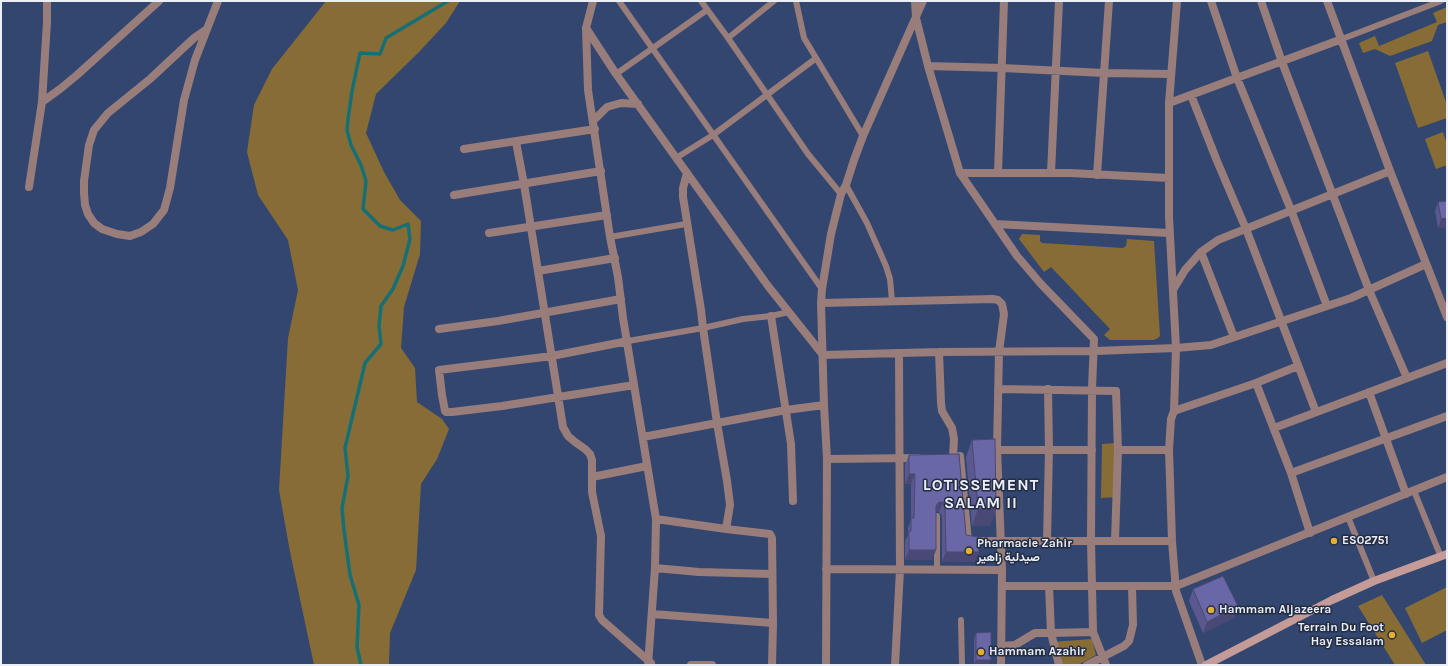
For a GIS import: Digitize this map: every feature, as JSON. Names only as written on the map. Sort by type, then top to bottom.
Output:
[{"type":"street","points":[[29,187],[42,102],[47,1]]},
{"type":"street","points":[[42,102],[77,75],[159,1]]},
{"type":"street","points":[[207,29],[194,38],[150,79],[108,113],[94,130],[89,145],[84,181],[85,205],[88,214],[94,223],[102,229],[117,234],[130,236],[141,232],[153,224],[164,210],[170,188],[184,100],[195,60],[218,1]]},
{"type":"street","points":[[593,1],[586,28],[588,90],[610,237],[615,258],[623,318],[656,518],[650,664]]},
{"type":"street","points":[[915,1],[916,18],[928,66],[960,173],[1017,256],[1041,284],[1094,338],[1095,351],[1092,390],[1091,541],[1093,632],[1106,665]]},
{"type":"street","points":[[826,665],[827,459],[821,303],[822,289],[831,234],[841,194],[846,185],[863,136],[923,1]]},
{"type":"street","points":[[998,173],[1004,1]]},
{"type":"street","points":[[1051,173],[1059,1]]},
{"type":"street","points":[[1097,175],[1109,1]]},
{"type":"street","points":[[1177,1],[1169,103],[1169,233],[1176,348],[1174,411],[1171,419],[1168,450],[1176,591],[1202,665]]},
{"type":"street","points":[[1211,1],[1237,78],[1291,210],[1327,306]]},
{"type":"street","points":[[1261,1],[1282,62],[1369,290],[1407,378]]},
{"type":"street","points":[[1328,1],[1390,171],[1447,316]]},
{"type":"street","points":[[586,28],[616,74],[687,174],[788,312],[823,355]]},
{"type":"street","points":[[1169,103],[1342,39]]},
{"type":"street","points":[[928,66],[1002,68],[1104,74],[1171,74]]},
{"type":"street","points":[[1191,95],[1246,229],[1316,412]]},
{"type":"street","points":[[593,121],[607,107],[621,102],[638,104]]},
{"type":"street","points":[[464,149],[595,129]]},
{"type":"street","points":[[516,142],[564,430],[574,442],[590,454],[592,460],[592,492],[601,536],[599,615],[602,620],[650,664]]},
{"type":"street","points":[[1173,290],[1185,270],[1201,252],[1218,240],[1291,210],[1334,195],[1390,171]]},
{"type":"street","points":[[454,195],[601,172]]},
{"type":"street","points":[[960,173],[1051,173],[1169,178]]},
{"type":"street","points":[[687,174],[683,188],[686,224],[700,303],[730,505],[726,529]]},
{"type":"street","points":[[489,233],[531,228],[607,215]]},
{"type":"street","points":[[995,224],[1169,233]]},
{"type":"street","points":[[1201,252],[1234,337]]},
{"type":"street","points":[[538,271],[615,258]]},
{"type":"street","points":[[823,355],[939,352],[1095,351],[1211,345],[1281,320],[1327,306],[1369,290],[1426,264]]},
{"type":"street","points":[[439,329],[621,299]]},
{"type":"street","points":[[821,303],[998,300],[1003,308],[1004,314],[998,352],[997,449],[1002,570],[1001,665]]},
{"type":"street","points":[[771,316],[779,375],[791,444],[793,501]]},
{"type":"street","points":[[628,341],[552,356],[439,370],[444,409],[446,412],[452,412],[634,385]]},
{"type":"street","points":[[939,352],[942,411],[952,428],[954,439],[953,457],[968,541],[1172,541]]},
{"type":"street","points":[[895,665],[900,570],[899,353]]},
{"type":"street","points":[[1274,428],[1447,364]]},
{"type":"street","points":[[1174,411],[1256,383],[1298,366]]},
{"type":"street","points":[[1256,383],[1291,474],[1310,533]]},
{"type":"street","points":[[998,389],[1114,390],[1117,393],[1118,450],[1115,541]]},
{"type":"street","points":[[1047,541],[1049,449],[1048,389]]},
{"type":"street","points":[[1369,392],[1386,437],[1410,492]]},
{"type":"street","points":[[643,437],[786,410],[824,405]]},
{"type":"street","points":[[1291,474],[1386,437],[1447,416]]},
{"type":"street","points":[[984,450],[1092,450]]},
{"type":"street","points":[[1118,450],[1168,450]]},
{"type":"street","points":[[953,457],[963,452],[970,452]]},
{"type":"street","points":[[827,459],[930,458]]},
{"type":"street","points":[[592,477],[647,466]]},
{"type":"street","points":[[1002,586],[1176,586],[1447,477]]},
{"type":"street","points":[[656,518],[770,534],[772,538],[774,623],[772,665]]},
{"type":"street","points":[[1206,665],[1332,600],[1374,581],[1444,555]]},
{"type":"street","points":[[655,568],[699,572],[772,574]]},
{"type":"street","points":[[826,569],[1002,570]]},
{"type":"street","points":[[1049,586],[1051,633],[1059,665]]},
{"type":"street","points":[[1087,665],[1124,646],[1129,641],[1133,625],[1132,586]]},
{"type":"street","points":[[652,614],[774,623]]},
{"type":"street","points":[[1001,646],[1015,645],[1035,633],[1093,632]]},
{"type":"street","points":[[691,665],[712,665]]},
{"type":"lane","points":[[619,1],[822,289]]},
{"type":"lane","points":[[701,1],[808,154],[841,194]]},
{"type":"lane","points":[[728,38],[774,1]]},
{"type":"lane","points":[[796,1],[804,38],[863,136]]},
{"type":"lane","points":[[1342,39],[1441,1]]},
{"type":"lane","points":[[616,74],[707,10]]},
{"type":"lane","points":[[676,158],[713,135],[816,59]]},
{"type":"lane","points":[[846,185],[867,224],[886,266],[890,279],[892,301]]},
{"type":"lane","points":[[610,237],[686,224]]},
{"type":"lane","points":[[628,341],[788,312]]},
{"type":"lane","points":[[1410,492],[1444,555]]},
{"type":"lane","points":[[937,516],[937,570]]},
{"type":"lane","points":[[1348,517],[1374,581]]},
{"type":"lane","points":[[961,620],[962,665]]},
{"type":"shaded area","points":[[326,1],[460,1],[446,23],[376,94],[366,133],[384,172],[400,200],[421,221],[420,254],[404,307],[401,348],[415,368],[417,402],[442,419],[449,429],[437,459],[421,484],[416,570],[390,633],[389,665],[314,665],[290,552],[279,490],[288,338],[298,290],[288,240],[258,195],[247,152],[254,105],[272,69]]},
{"type":"shaded area","points":[[1447,7],[1447,22],[1438,25],[1432,41],[1390,56],[1375,49],[1363,53],[1359,43],[1375,36],[1379,46],[1437,22],[1433,13]]},
{"type":"shaded area","points":[[1428,51],[1447,105],[1447,118],[1418,128],[1395,63]]},
{"type":"shaded area","points":[[1443,132],[1447,145],[1447,165],[1436,169],[1425,139]]},
{"type":"shaded area","points":[[1022,234],[1040,235],[1040,241],[1042,243],[1123,248],[1126,246],[1127,239],[1154,241],[1160,336],[1154,340],[1110,340],[1104,335],[1110,329],[1051,267],[1044,272],[1019,239]]},
{"type":"shaded area","points":[[1116,443],[1117,497],[1101,498],[1102,444]]},
{"type":"shaded area","points":[[1447,587],[1447,630],[1422,643],[1405,608]]},
{"type":"shaded area","name":"Terrain Du Foot Hay Essalam","points":[[1382,595],[1426,665],[1395,665],[1358,606]]},
{"type":"shaded area","points":[[1092,639],[1096,655],[1078,665],[1063,665],[1052,642]]},
{"type":"building","points":[[1447,201],[1447,218],[1441,219],[1438,202]]},
{"type":"building","points":[[995,439],[996,509],[978,509],[972,440]]},
{"type":"building","points":[[959,454],[966,535],[978,537],[979,552],[946,552],[945,506],[943,502],[939,502],[936,506],[936,550],[909,550],[911,518],[914,518],[915,474],[909,474],[909,455]]},
{"type":"building","points":[[1223,576],[1238,606],[1207,622],[1193,589]]},
{"type":"building","name":"Hammam Azahir","points":[[991,632],[991,660],[976,660],[976,633]]},
{"type":"waterway","points":[[361,665],[357,647],[359,605],[350,575],[342,508],[348,476],[345,448],[365,363],[381,344],[379,326],[381,306],[393,289],[403,266],[410,239],[408,224],[393,230],[380,226],[363,209],[366,181],[361,165],[351,145],[347,130],[348,119],[360,53],[380,54],[386,38],[448,1]]},
{"type":"place","name":"ES02751","points":[[1334,541]]},
{"type":"place","name":"Pharmacie Zahir صيدلية زاهير","points":[[969,551]]},
{"type":"place","name":"Hammam Aljazeera","points":[[1211,610]]},
{"type":"place","name":"Terrain Du Foot Hay Essalam","points":[[1392,635]]},
{"type":"place","name":"Hammam Azahir","points":[[981,652]]},
{"type":"district","name":"LOTISSEMENT SALAM II","points":[[981,494]]}]
